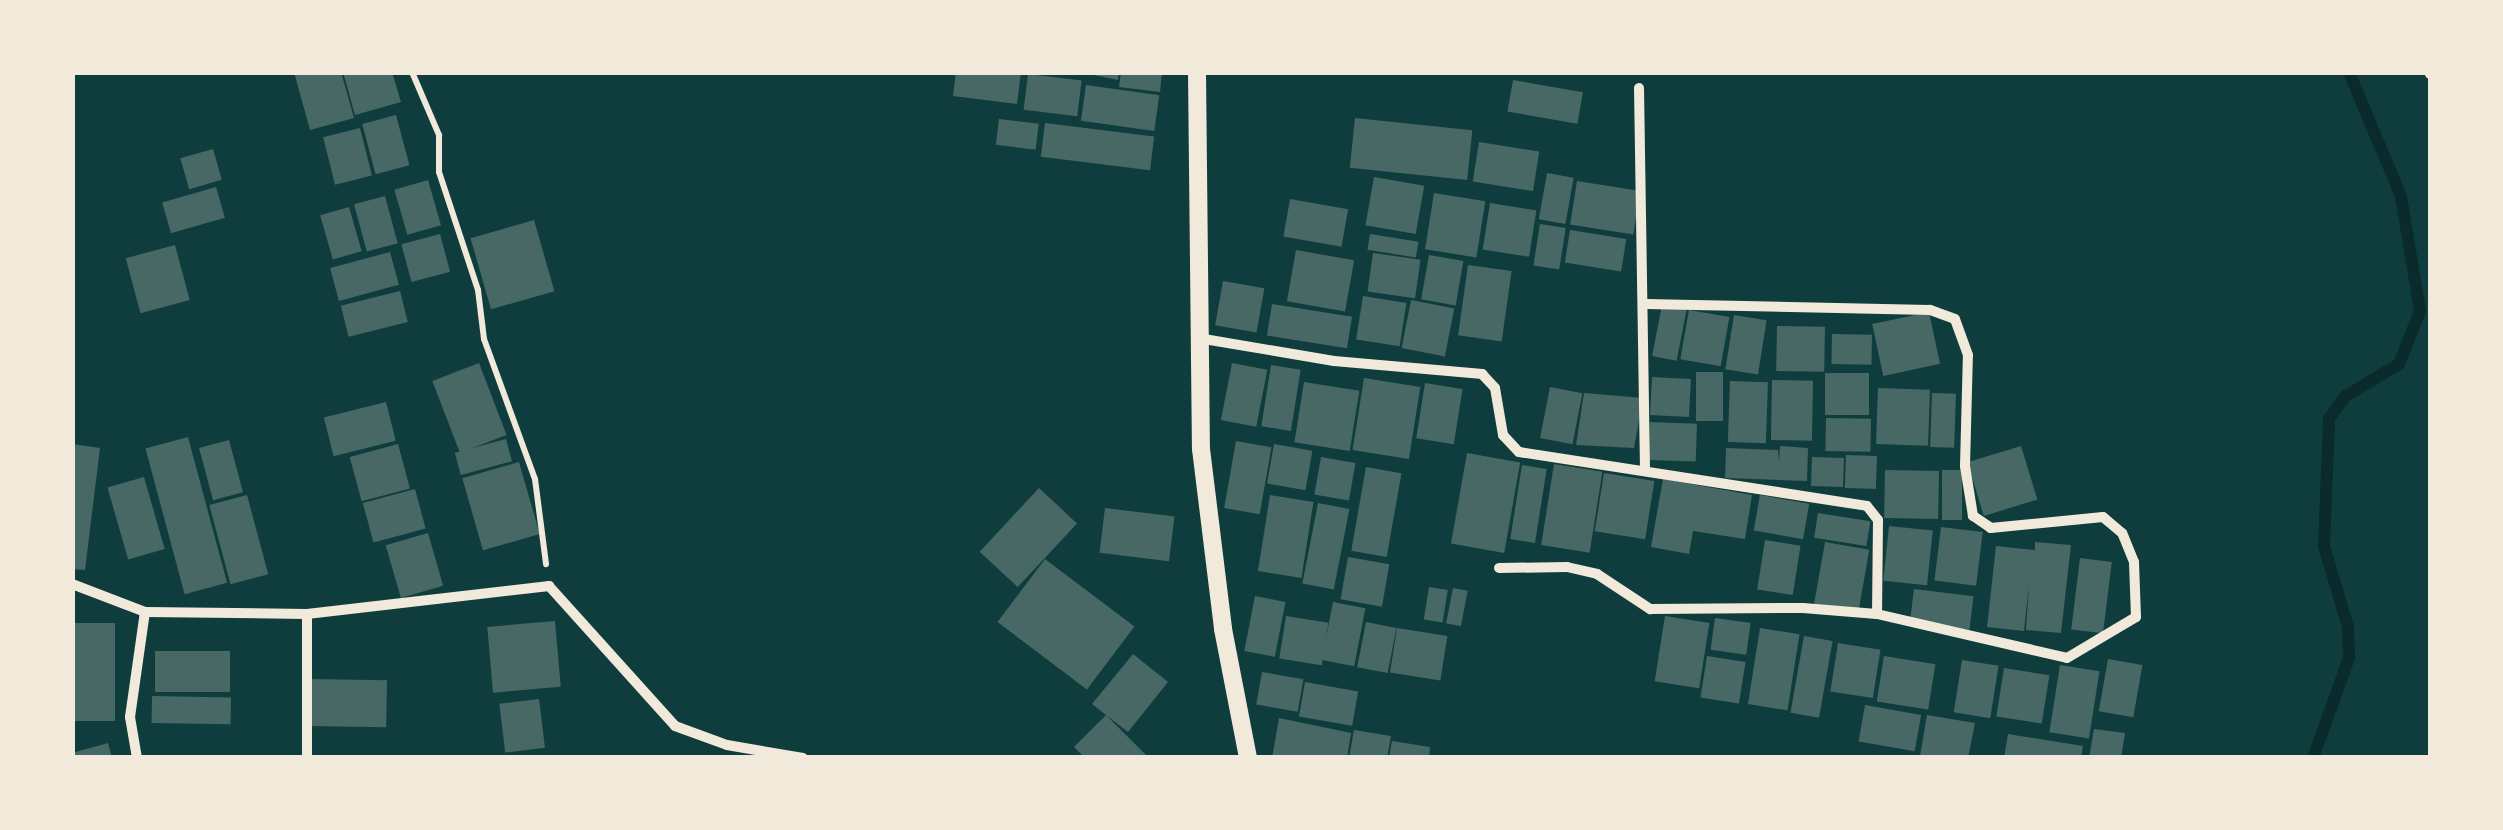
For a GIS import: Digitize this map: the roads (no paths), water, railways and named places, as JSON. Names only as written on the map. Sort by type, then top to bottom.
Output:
[{"type":"street","points":[[1197,72],[1198,338],[1213,564],[1248,758]]},
{"type":"street","points":[[1638,88],[1646,304],[1645,469]]},
{"type":"street","points":[[1499,568],[1567,567],[1597,574],[1650,610],[1803,608],[1877,614],[2067,658],[2136,617],[2134,562],[2122,533],[2104,517],[1990,528],[1973,516],[1965,466],[1968,354],[1955,319],[1930,310],[1646,304]]},
{"type":"street","points":[[1198,338],[1334,361],[1482,374],[1495,388],[1511,447],[1867,506],[1878,520],[1877,614]]},
{"type":"street","points":[[72,584],[145,612],[306,614],[548,586],[674,726],[727,745],[803,758]]},
{"type":"street","points":[[137,758],[130,717],[145,612]]},
{"type":"street","points":[[306,614],[307,758]]},
{"type":"waterway","points":[[2313,758],[2349,658],[2348,627],[2324,546],[2329,419],[2346,396],[2399,364],[2420,311],[2401,196],[2349,72]]}]
